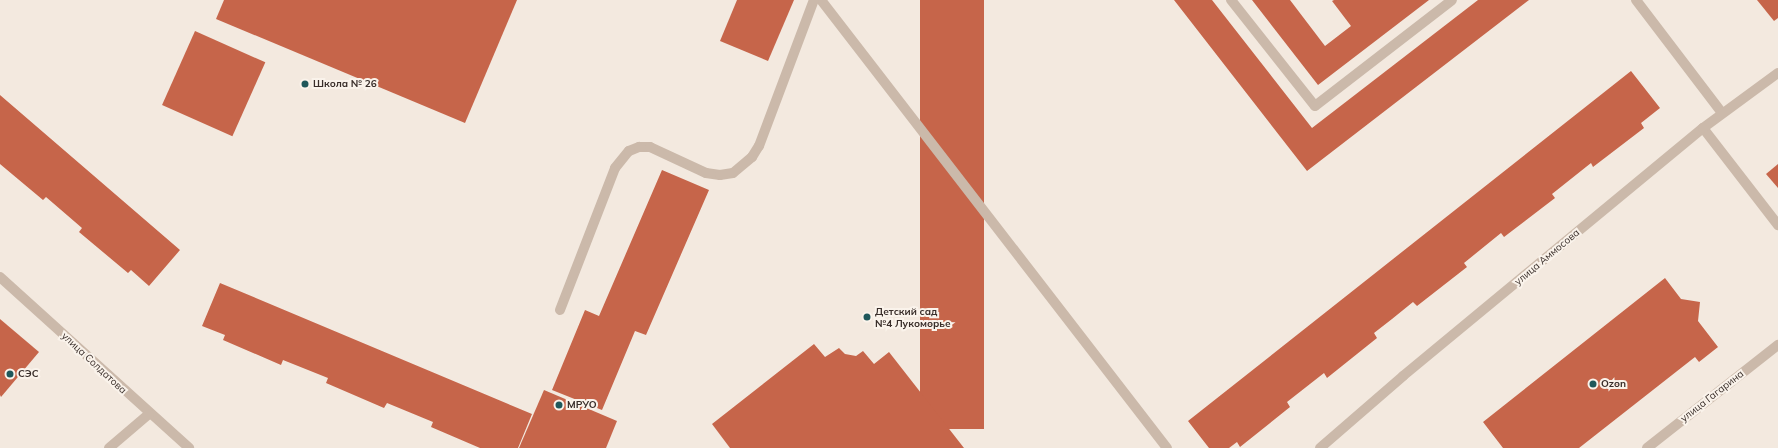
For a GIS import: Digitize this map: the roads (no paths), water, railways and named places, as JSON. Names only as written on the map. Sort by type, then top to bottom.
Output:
[{"type":"street","points":[[560,310],[614,168],[629,151],[639,147],[650,147],[706,173],[720,176],[733,173],[752,157],[759,146],[814,0]]},
{"type":"street","points":[[821,0],[1167,448]]},
{"type":"street","points":[[1231,0],[1316,106],[1452,0]]},
{"type":"street","points":[[1636,0],[1722,112]]},
{"type":"street","name":"улица Аммосова","points":[[1320,448],[1403,376],[1722,112],[1778,73]]},
{"type":"street","points":[[1703,128],[1778,225]]},
{"type":"street","name":"улица Солдатова","points":[[0,277],[149,414],[189,448]]},
{"type":"street","name":"улица Гагарина","points":[[1647,448],[1778,345]]},
{"type":"street","points":[[109,448],[149,414]]},
{"type":"place","name":"Школа № 26","points":[[305,84]]},
{"type":"place","name":"Детский сад №4 Лукоморье","points":[[867,317]]},
{"type":"place","name":"СЭС","points":[[10,374]]},
{"type":"place","name":"Ozon","points":[[1593,384]]},
{"type":"place","name":"МРУО","points":[[559,405]]}]
